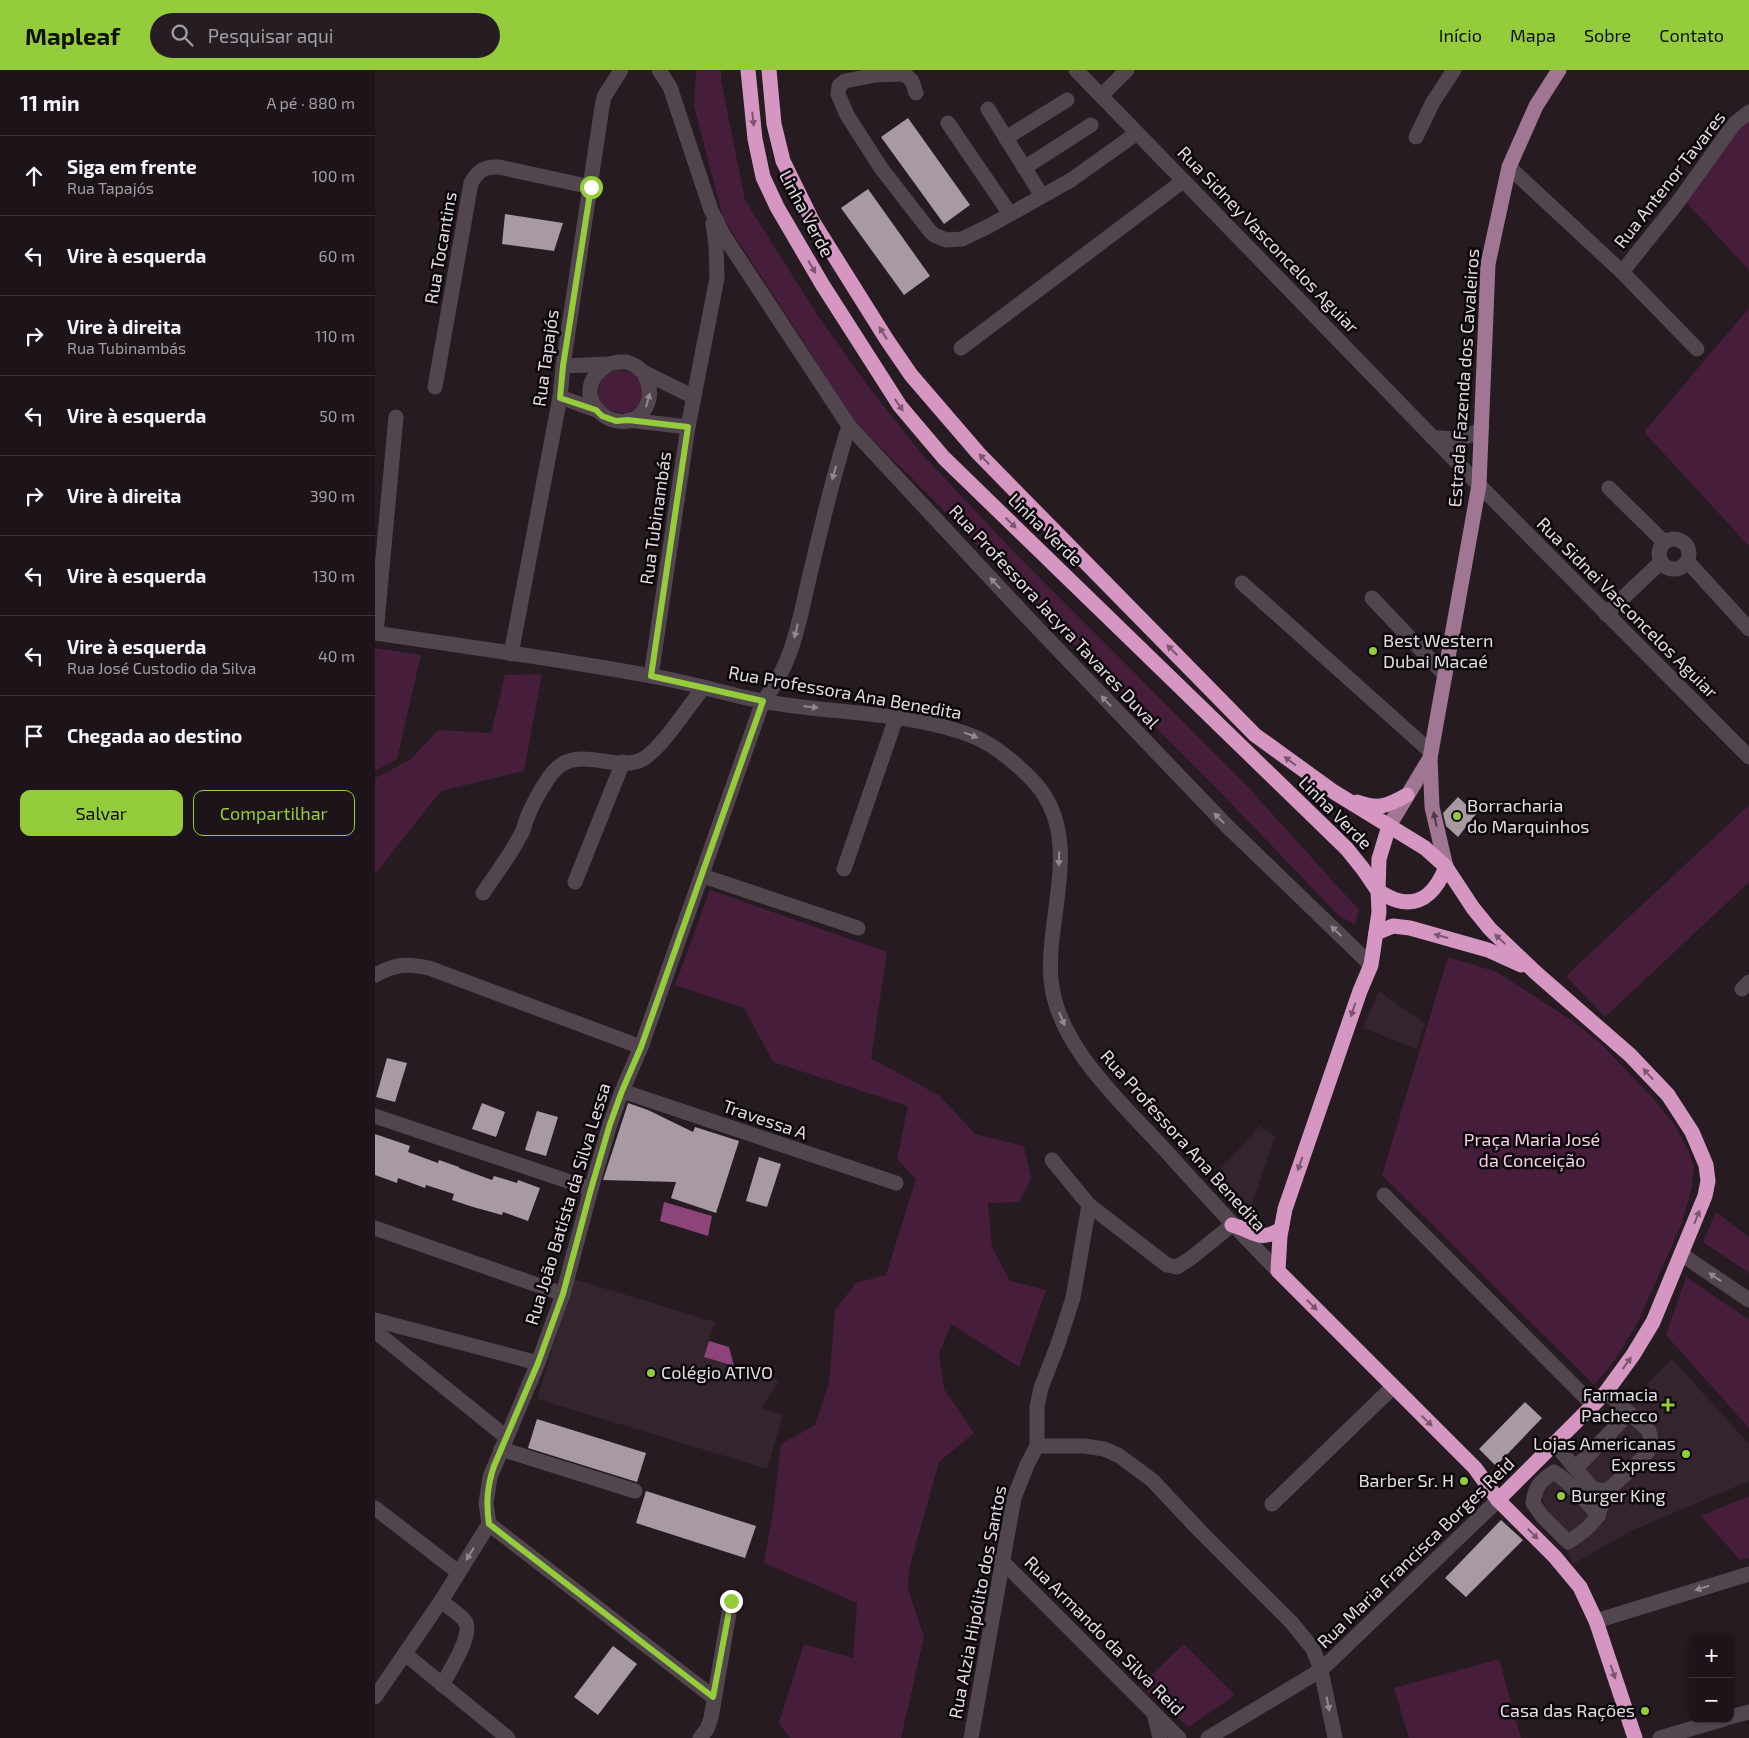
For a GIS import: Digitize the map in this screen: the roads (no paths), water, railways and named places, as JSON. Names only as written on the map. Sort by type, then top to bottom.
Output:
[{"type":"highway","name":"Linha Verde","points":[[748,70],[755,139],[763,177],[777,207],[822,284],[899,406],[944,458],[1347,849],[1378,891]]},
{"type":"highway","name":"Linha Verde","points":[[769,70],[774,124],[783,161],[813,222],[911,375],[979,454],[1255,735],[1334,792],[1389,826]]},
{"type":"highway","points":[[1334,792],[1359,803],[1380,806],[1388,806],[1407,795]]},
{"type":"highway","points":[[1278,1271],[1281,1229],[1285,1209],[1360,991],[1371,965],[1379,912],[1379,859],[1389,826]]},
{"type":"highway","name":"Rua Maria Francisca Borges Reid","points":[[1389,826],[1425,848],[1446,867],[1473,908],[1490,929],[1535,972],[1630,1055],[1668,1095],[1692,1132],[1707,1165],[1708,1181],[1705,1196],[1653,1322],[1633,1355],[1606,1392],[1498,1500]]},
{"type":"highway","points":[[1378,891],[1396,900],[1413,901],[1424,898],[1435,890],[1446,867]]},
{"type":"highway","name":"Rua Maria Francisca Borges Reid","points":[[1376,933],[1393,926],[1410,928],[1488,950],[1535,972]]},
{"type":"highway","points":[[1232,1225],[1263,1236],[1272,1235],[1281,1229]]},
{"type":"highway","name":"Rua Professora Ana Benedita","points":[[1278,1271],[1475,1468],[1498,1500],[1555,1557],[1580,1587],[1595,1621],[1635,1738]]},
{"type":"highway","points":[[1475,1468],[1487,1477],[1501,1482],[1515,1480],[1531,1468]]},
{"type":"main road","name":"Estrada Fazenda dos Cavaleiros","points":[[1446,867],[1433,807],[1431,755],[1479,485],[1488,264],[1509,167],[1536,106],[1559,70]]},
{"type":"main road","name":"Estrada Fazenda dos Cavaleiros","points":[[1389,826],[1431,755]]},
{"type":"street","name":"Rua Tapajós","points":[[511,654],[560,398],[563,366],[604,97],[621,70]]},
{"type":"street","name":"Rua Professora Jacyra Tavares Duval","points":[[660,70],[670,87],[711,210],[724,236],[849,426],[1046,637],[1227,826],[1371,965]]},
{"type":"street","name":"Rua Sidney Vasconcelos Aguiar","points":[[1076,70],[1479,485]]},
{"type":"street","points":[[1101,96],[1127,70]]},
{"type":"street","points":[[1415,137],[1433,102],[1454,70]]},
{"type":"street","points":[[916,93],[912,81],[902,74],[876,75],[845,81],[839,86],[838,94],[847,115],[881,168],[934,235],[946,240],[962,239],[1071,180],[1137,133]]},
{"type":"street","points":[[1006,138],[1067,100]]},
{"type":"street","points":[[988,109],[1042,196]]},
{"type":"street","name":"Rua Antenor Tavares","points":[[1622,272],[1677,202],[1734,124],[1749,112]]},
{"type":"street","points":[[949,123],[1010,214]]},
{"type":"street","points":[[1024,168],[1091,125]]},
{"type":"street","name":"Rua Tocantins","points":[[435,387],[471,183],[477,172],[488,166],[499,167],[591,187]]},
{"type":"street","points":[[1509,167],[1622,272],[1697,349]]},
{"type":"street","points":[[961,348],[1183,181]]},
{"type":"street","name":"Rua Professora Jacyra Tavares Duval","points":[[711,210],[716,245],[717,278]]},
{"type":"street","points":[[717,278],[723,267],[731,262],[745,267]]},
{"type":"street","name":"Rua Tubinambás","points":[[651,676],[688,427],[717,278]]},
{"type":"street","points":[[563,366],[627,362],[694,398]]},
{"type":"street","points":[[596,410],[590,393],[591,384],[601,369],[609,364]]},
{"type":"street","points":[[628,420],[637,416],[645,409],[649,400],[650,390],[643,372]]},
{"type":"street","points":[[560,398],[596,410],[608,419],[616,421],[628,420],[688,427]]},
{"type":"street","points":[[375,633],[395,418]]},
{"type":"street","name":"Rua João Batista da Silva Lessa","points":[[489,1524],[486,1503],[492,1471],[538,1363],[563,1294],[591,1189],[622,1091],[641,1047],[703,876],[763,701],[779,679],[792,649],[833,476],[849,426]]},
{"type":"street","points":[[1432,437],[1457,440],[1473,434],[1482,427]]},
{"type":"street","name":"Rua Sidnei Vasconcelos Aguiar","points":[[1479,485],[1749,757]]},
{"type":"street","points":[[1609,488],[1664,542]]},
{"type":"street","points":[[1673,539],[1681,540],[1688,546],[1690,554],[1688,562],[1682,568],[1675,570],[1667,568],[1661,562],[1659,552],[1664,542],[1673,539]]},
{"type":"street","points":[[1606,614],[1661,562]]},
{"type":"street","points":[[1688,562],[1749,629]]},
{"type":"street","points":[[1242,583],[1431,755]]},
{"type":"street","points":[[1372,598],[1444,674]]},
{"type":"street","name":"Rua Professora Ana Benedita","points":[[375,633],[651,676],[763,701],[896,718],[955,730],[994,746],[1023,772],[1045,796],[1056,818],[1060,842],[1059,881],[1051,944],[1051,980],[1056,1004],[1067,1030],[1089,1067],[1232,1225],[1278,1271]]},
{"type":"street","points":[[483,893],[520,837],[527,818],[549,776],[557,768],[571,760],[623,762],[642,759],[654,751],[704,687]]},
{"type":"street","points":[[843,869],[896,718]]},
{"type":"street","points":[[575,882],[623,762]]},
{"type":"street","points":[[703,876],[858,928]]},
{"type":"street","points":[[375,975],[390,967],[399,965],[429,968],[641,1047]]},
{"type":"street","name":"Travessa A","points":[[622,1091],[896,1184]]},
{"type":"street","points":[[375,1116],[591,1189]]},
{"type":"street","points":[[1051,1160],[1089,1205],[1167,1265],[1177,1268],[1232,1225]]},
{"type":"street","points":[[1384,1195],[1593,1404]]},
{"type":"street","name":"Rua Alzia Hipólito dos Santos","points":[[971,1738],[1001,1560],[1014,1498],[1027,1464],[1037,1446],[1037,1407],[1041,1388],[1073,1298],[1089,1205]]},
{"type":"street","points":[[375,1228],[563,1294]]},
{"type":"street","points":[[1681,1254],[1749,1300]]},
{"type":"street","points":[[375,1320],[538,1363]]},
{"type":"street","points":[[375,1331],[504,1443],[635,1491]]},
{"type":"street","points":[[1272,1504],[1393,1388]]},
{"type":"street","points":[[1599,1515],[1566,1481],[1553,1472],[1544,1478],[1534,1490],[1533,1503],[1542,1516],[1568,1542],[1587,1529],[1599,1515],[1607,1491],[1643,1457],[1651,1446],[1649,1431],[1606,1392]]},
{"type":"street","points":[[1576,1468],[1629,1413]]},
{"type":"street","points":[[1554,1443],[1593,1489],[1607,1491]]},
{"type":"street","points":[[1037,1446],[1085,1446],[1104,1449],[1134,1465],[1152,1480],[1292,1623],[1313,1649],[1321,1670],[1335,1738]]},
{"type":"street","points":[[1531,1468],[1544,1478]]},
{"type":"street","name":"Rua Maria Francisca Borges Reid","points":[[1208,1738],[1321,1670],[1498,1500]]},
{"type":"street","points":[[375,1508],[458,1572]]},
{"type":"street","points":[[375,1697],[441,1601],[489,1524],[713,1697]]},
{"type":"street","name":"Rua Armando da Silva Reid","points":[[1001,1560],[1179,1738]]},
{"type":"street","points":[[1595,1621],[1749,1574]]},
{"type":"street","points":[[441,1601],[465,1621],[468,1630],[464,1642],[442,1684]]},
{"type":"street","points":[[700,1738],[707,1729],[711,1718],[713,1697],[731,1601]]},
{"type":"street","points":[[405,1654],[509,1738]]},
{"type":"street","points":[[1154,1712],[1160,1738]]},
{"type":"street","points":[[1734,1716],[1749,1712]]},
{"type":"street","points":[[1660,1738],[1711,1723]]},
{"type":"place","name":"Best Western Dubai Macaé","points":[[1373,651]]},
{"type":"place","name":"Borracharia do Marquinhos","points":[[1457,816]]},
{"type":"place","name":"Colégio ATIVO","points":[[651,1373]]},
{"type":"place","name":"Farmacia Pachecco","points":[[1668,1405]]},
{"type":"place","name":"Lojas Americanas Express","points":[[1686,1454]]},
{"type":"place","name":"Barber Sr. H","points":[[1464,1481]]},
{"type":"place","name":"Burger King","points":[[1561,1496]]},
{"type":"place","name":"Casa das Rações","points":[[1645,1711]]},
{"type":"park label","name":"Praça Maria José da Conceição","points":[[1532,1150]]}]
